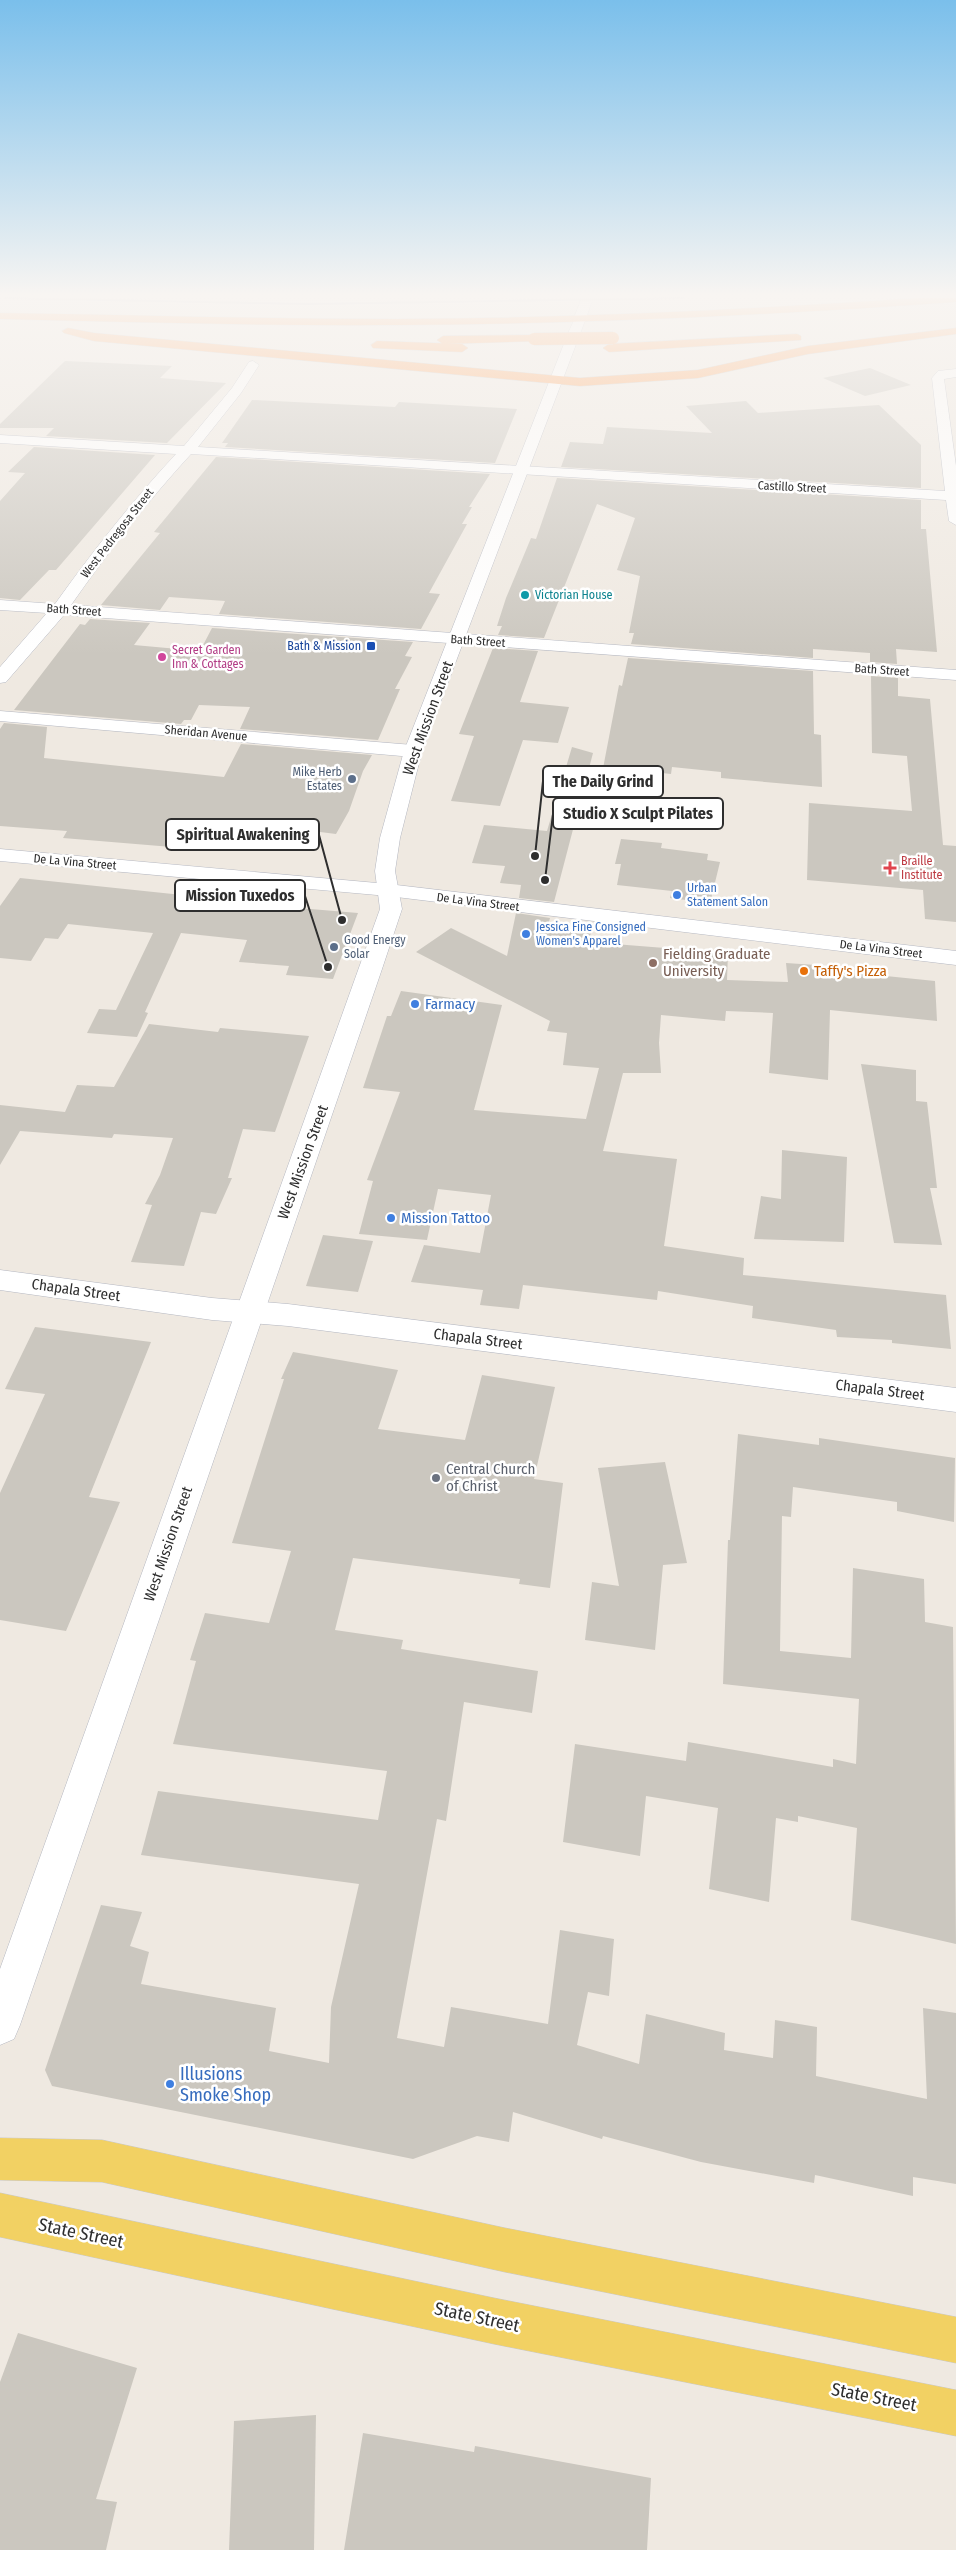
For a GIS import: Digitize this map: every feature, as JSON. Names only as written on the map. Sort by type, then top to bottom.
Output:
[{"type":"main road","points":[[0,2159],[102,2161],[505,2250],[956,2340]]},
{"type":"main road","name":"State Street","points":[[0,2215],[494,2321],[956,2413]]},
{"type":"street","name":"West Pedregosa Street","points":[[0,678],[60,609],[104,547],[214,417]]},
{"type":"street","name":"West Mission Street","points":[[0,2025],[391,908],[385,871],[390,838],[413,751],[543,417]]},
{"type":"street","points":[[944,417],[955,496],[956,521]]},
{"type":"street","name":"Castillo Street","points":[[0,439],[522,472],[955,496]]},
{"type":"street","name":"Bath Street","points":[[0,605],[457,640],[956,675]]},
{"type":"street","name":"Sheridan Avenue","points":[[0,716],[413,751]]},
{"type":"street","name":"De La Vina Street","points":[[0,855],[388,890],[956,958]]},
{"type":"street","name":"Chapala Street","points":[[0,1280],[249,1313],[288,1315],[956,1400]]},
{"type":"building","points":[[7,417],[193,417],[167,443],[46,436],[54,428],[0,428],[0,424]]},
{"type":"building","points":[[240,417],[514,417],[495,463],[225,447],[228,443],[222,443]]},
{"type":"building","points":[[697,417],[892,417],[921,445],[921,488],[561,467],[570,442],[603,444],[607,427],[712,433]]},
{"type":"building","points":[[34,447],[155,455],[56,570],[49,570],[20,600],[0,598],[0,501],[25,473],[8,472]]},
{"type":"building","points":[[216,457],[490,474],[469,507],[472,507],[462,524],[467,524],[429,593],[440,594],[421,629],[219,614],[225,601],[169,597],[160,610],[101,605],[160,533],[154,532]]},
{"type":"building","points":[[557,478],[921,500],[921,529],[926,529],[937,652],[896,649],[897,664],[870,662],[870,653],[813,649],[813,658],[631,644],[634,633],[629,633],[640,576],[617,570],[635,518],[597,504],[544,638],[498,635],[502,626],[497,626],[506,598],[531,538],[536,539]]},
{"type":"building","points":[[90,619],[150,623],[134,645],[200,651],[212,628],[413,642],[405,656],[412,657],[395,689],[400,689],[378,740],[240,729],[250,707],[199,705],[191,720],[184,720],[181,724],[14,710],[80,624],[85,625]]},
{"type":"building","points":[[493,648],[538,651],[520,702],[569,707],[558,743],[523,740],[500,806],[451,801],[474,736],[459,734]]},
{"type":"building","points":[[628,658],[813,671],[814,734],[821,735],[822,787],[721,778],[721,772],[672,767],[671,774],[644,771],[636,814],[595,810],[619,685],[622,686]]},
{"type":"building","points":[[871,676],[898,678],[898,696],[930,699],[943,845],[956,846],[956,922],[925,919],[923,890],[807,880],[809,803],[912,811],[907,756],[872,753]]},
{"type":"building","points":[[4,723],[47,727],[44,758],[224,777],[241,744],[372,755],[363,771],[349,811],[336,834],[273,826],[269,835],[194,829],[184,848],[63,838],[67,831],[0,826],[0,729]]},
{"type":"building","points":[[572,747],[593,753],[554,902],[519,898],[521,885],[500,883],[505,866],[472,863],[484,825],[547,831]]},
{"type":"building","points":[[621,839],[662,843],[661,848],[708,854],[707,860],[720,862],[710,903],[670,898],[672,891],[617,885],[621,864],[615,864]]},
{"type":"building","points":[[20,878],[230,900],[229,902],[358,913],[333,979],[286,975],[289,966],[239,962],[247,940],[181,933],[145,1012],[148,1013],[137,1037],[87,1033],[99,1009],[116,1010],[153,933],[68,924],[58,939],[45,938],[31,961],[0,958],[0,906]]},
{"type":"building","points":[[516,913],[550,918],[547,929],[591,932],[589,942],[728,953],[727,980],[788,982],[786,963],[816,965],[817,969],[935,981],[937,1021],[830,1010],[828,1080],[769,1073],[773,1013],[726,1011],[725,1021],[661,1015],[659,1043],[661,1073],[623,1073],[603,1151],[677,1159],[664,1246],[744,1258],[743,1275],[946,1295],[951,1349],[892,1343],[892,1340],[837,1337],[836,1330],[752,1318],[753,1306],[658,1291],[657,1300],[523,1285],[519,1309],[480,1305],[483,1290],[411,1282],[424,1245],[480,1253],[491,1195],[438,1189],[427,1240],[359,1234],[373,1181],[367,1180],[400,1092],[363,1088],[387,1016],[391,1016],[401,991],[502,1005],[474,1110],[586,1119],[599,1068],[563,1065],[567,1033],[547,1031],[550,1021],[416,952],[451,928],[507,956]]},
{"type":"building","points":[[149,1024],[218,1032],[220,1028],[309,1036],[275,1132],[243,1129],[228,1178],[232,1178],[216,1214],[201,1212],[184,1266],[131,1262],[152,1205],[145,1204],[160,1175],[173,1138],[114,1134],[112,1138],[20,1131],[0,1165],[0,1105],[65,1112],[77,1085],[114,1087]]},
{"type":"building","points":[[861,1064],[916,1070],[916,1101],[927,1102],[937,1188],[930,1188],[942,1245],[894,1243]]},
{"type":"building","points":[[782,1150],[847,1157],[844,1242],[754,1239],[761,1196],[781,1199]]},
{"type":"building","points":[[323,1235],[373,1241],[358,1292],[306,1286]]},
{"type":"building","points":[[35,1327],[151,1342],[89,1497],[120,1502],[66,1631],[0,1620],[0,1493],[45,1394],[5,1389]]},
{"type":"building","points":[[293,1352],[398,1370],[378,1429],[465,1440],[482,1375],[555,1387],[534,1479],[563,1483],[550,1588],[519,1584],[520,1579],[353,1558],[335,1630],[403,1640],[401,1649],[538,1671],[532,1713],[464,1702],[446,1821],[437,1819],[397,2038],[444,2047],[451,2007],[548,2024],[560,1930],[614,1939],[609,1996],[588,1992],[577,2045],[639,2064],[646,2014],[725,2033],[724,2050],[773,2058],[775,2020],[817,2027],[816,2076],[927,2099],[923,2008],[956,2013],[956,2184],[913,2177],[913,2196],[815,2175],[814,2183],[701,2162],[603,2136],[602,2139],[513,2112],[509,2142],[477,2136],[413,2159],[52,2086],[45,2070],[101,1905],[142,1912],[130,1946],[149,1952],[141,1984],[276,2008],[269,2051],[329,2063],[331,2007],[359,1884],[141,1855],[158,1791],[378,1820],[387,1771],[173,1744],[196,1661],[190,1660],[205,1613],[269,1623],[291,1551],[232,1543],[284,1379],[281,1379]]},
{"type":"building","points":[[738,1434],[819,1445],[819,1438],[955,1458],[954,1522],[897,1511],[897,1502],[793,1487],[791,1517],[782,1516],[780,1651],[851,1658],[853,1568],[924,1579],[925,1622],[953,1627],[956,1944],[851,1920],[857,1828],[798,1816],[798,1822],[776,1818],[769,1902],[709,1889],[718,1808],[646,1796],[640,1856],[563,1842],[575,1744],[686,1761],[688,1742],[833,1767],[833,1759],[856,1764],[859,1699],[723,1684],[728,1540],[730,1540]]},
{"type":"building","points":[[665,1462],[687,1563],[663,1565],[655,1650],[585,1640],[592,1582],[619,1586],[598,1468]]},
{"type":"building","points":[[18,2333],[137,2368],[96,2499],[117,2502],[106,2550],[0,2550],[0,2382]]},
{"type":"building","points":[[316,2415],[314,2550],[229,2550],[234,2421]]},
{"type":"building","points":[[363,2433],[474,2452],[475,2446],[651,2478],[647,2550],[344,2550]]},
{"type":"place","name":"Victorian House","points":[[525,595]]},
{"type":"place","name":"Bath & Mission","points":[[371,646]]},
{"type":"place","name":"Secret Garden Inn & Cottages","points":[[162,657]]},
{"type":"place","name":"Mike Herb Estates","points":[[352,779]]},
{"type":"place","name":"The Daily Grind","points":[[535,856]]},
{"type":"place","name":"Braille Institute","points":[[890,868]]},
{"type":"place","name":"Studio X Sculpt Pilates","points":[[545,880]]},
{"type":"place","name":"Urban Statement Salon","points":[[677,895]]},
{"type":"place","name":"Spiritual Awakening","points":[[342,920]]},
{"type":"place","name":"Jessica Fine Consigned Women's Apparel","points":[[526,934]]},
{"type":"place","name":"Good Energy Solar","points":[[334,947]]},
{"type":"place","name":"Fielding Graduate University","points":[[653,963]]},
{"type":"place","name":"Mission Tuxedos","points":[[328,967]]},
{"type":"place","name":"Taffy's Pizza","points":[[804,971]]},
{"type":"place","name":"Farmacy","points":[[415,1004]]},
{"type":"place","name":"Mission Tattoo","points":[[391,1218]]},
{"type":"place","name":"Central Church of Christ","points":[[436,1478]]},
{"type":"place","name":"Illusions Smoke Shop","points":[[170,2084]]}]
